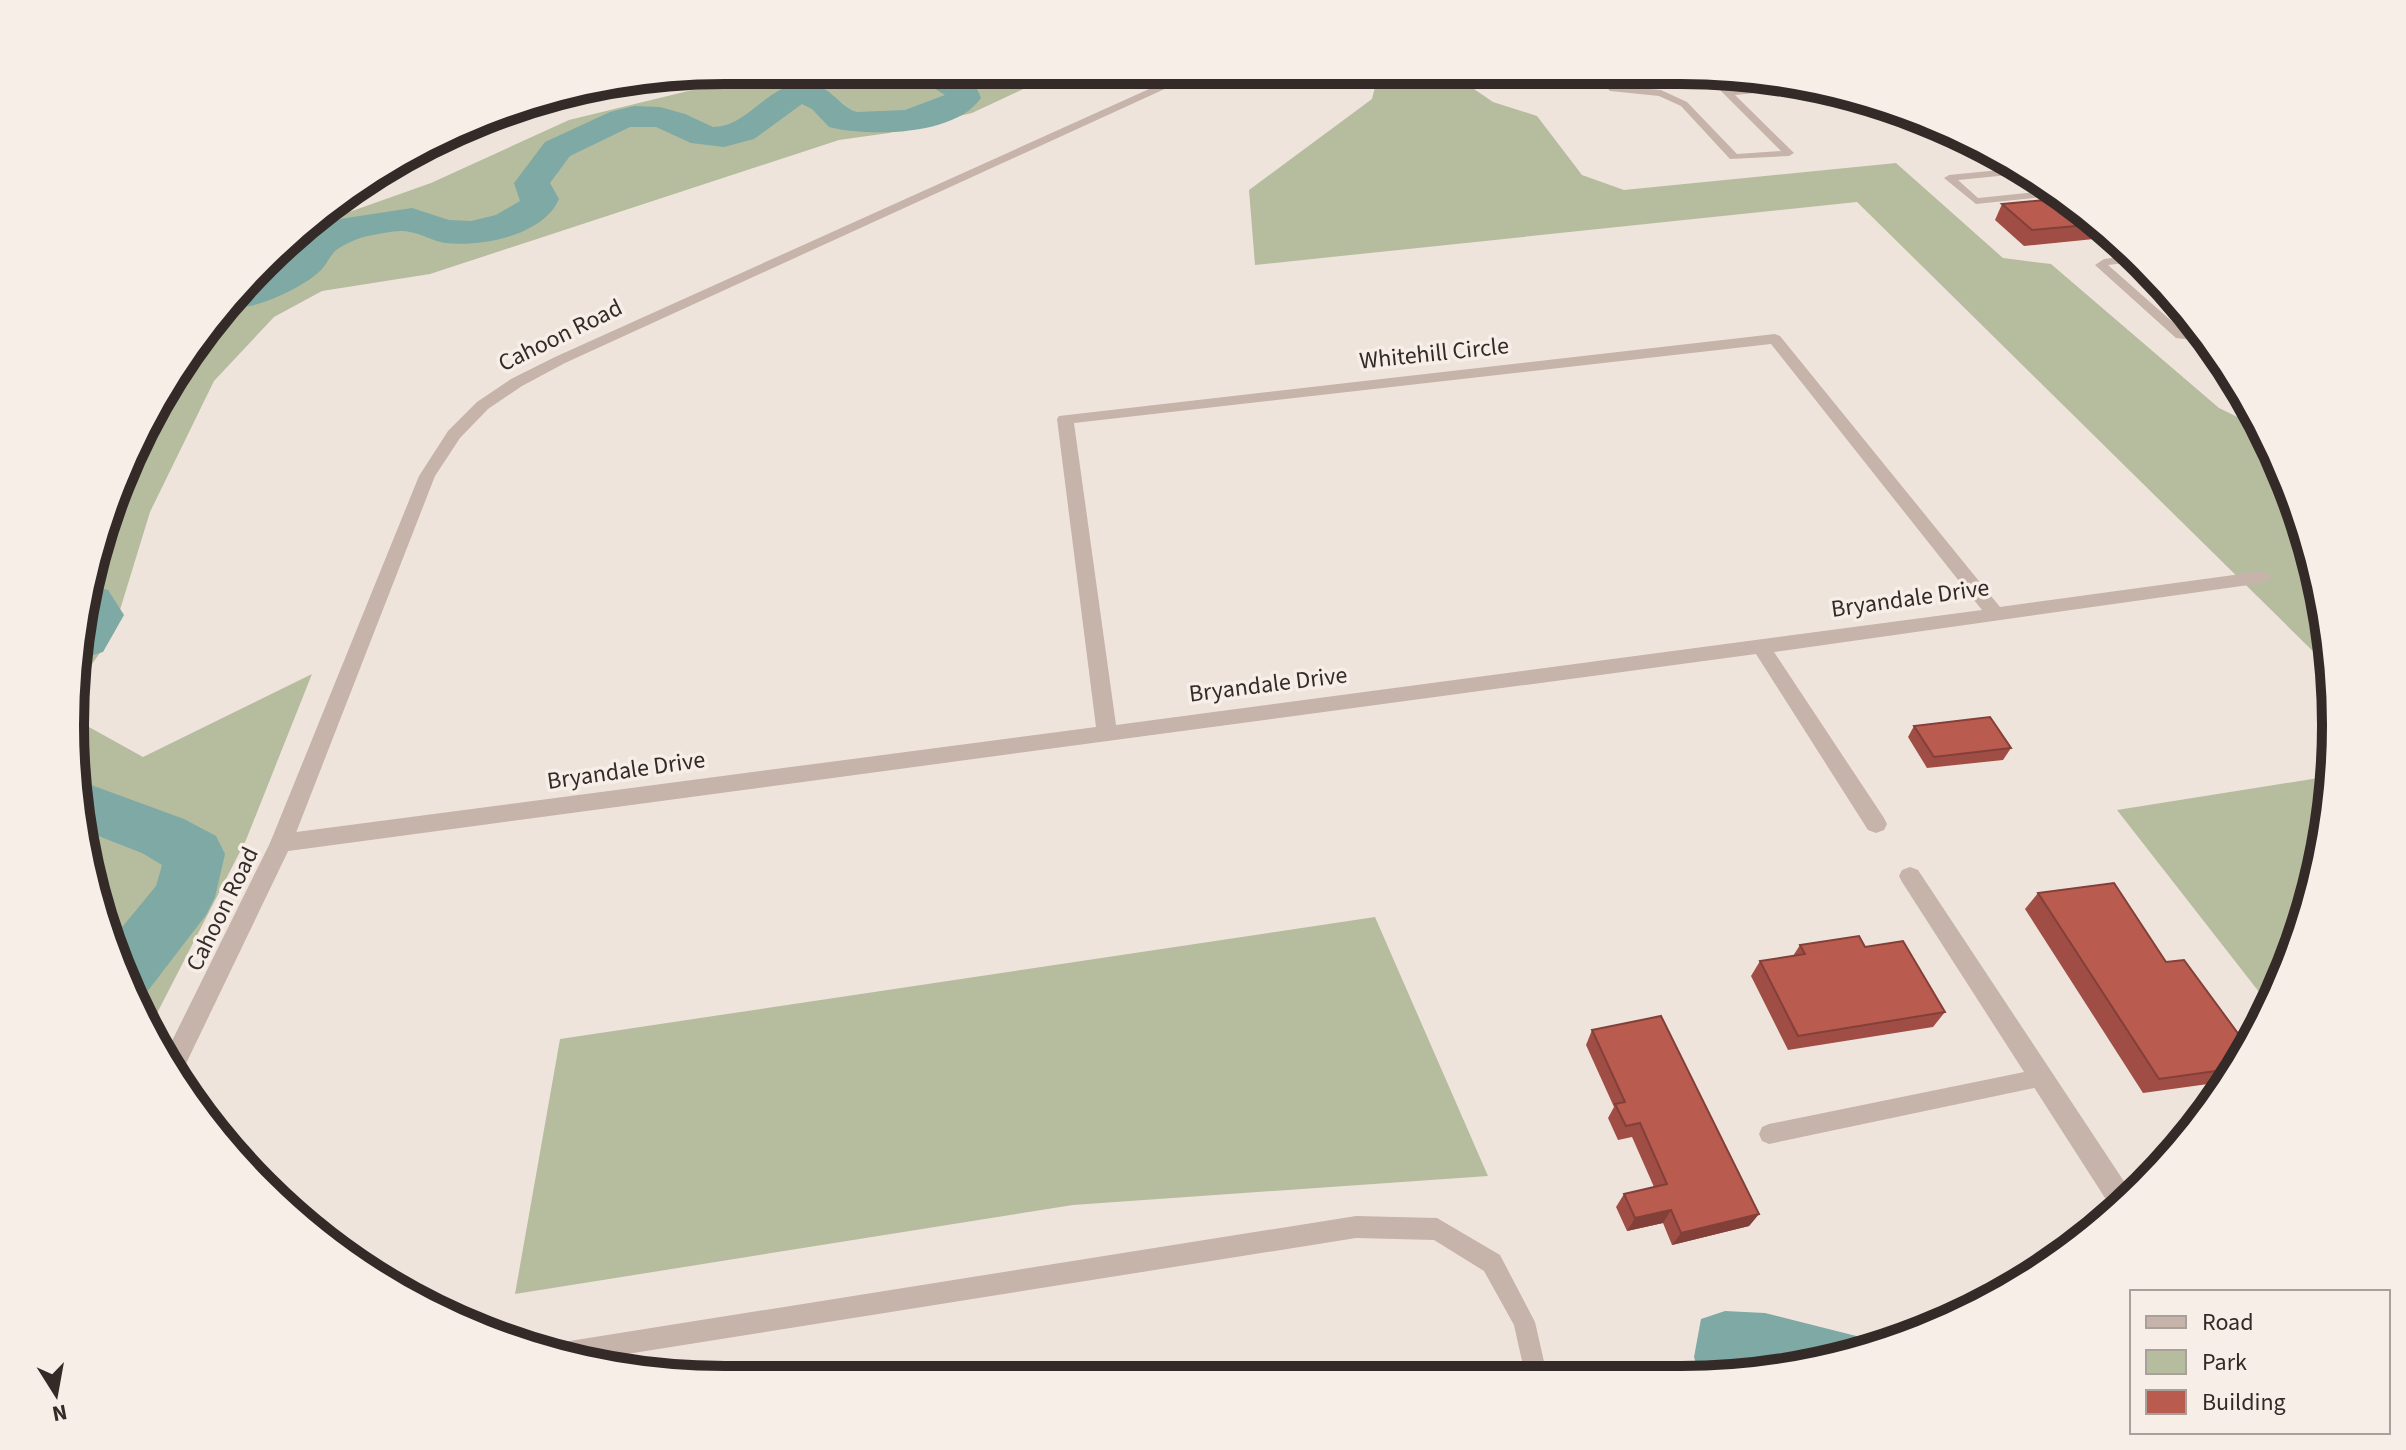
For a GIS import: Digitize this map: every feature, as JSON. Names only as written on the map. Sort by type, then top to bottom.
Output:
[{"type":"street","name":"Cahoon Road","points":[[177,1057],[281,843],[427,476],[447,442],[478,409],[504,388],[560,360],[1169,84]]},
{"type":"street","name":"Whitehill Circle","points":[[1107,732],[1065,419],[1775,339],[1994,612]]},
{"type":"street","name":"Bryandale Drive","points":[[281,843],[1761,647],[1994,612],[2263,577]]},
{"type":"street","points":[[1761,647],[1876,824]]},
{"type":"street","points":[[1910,876],[2117,1194]]},
{"type":"lane","points":[[1608,84],[1613,89],[1661,93],[1684,104],[1734,157],[1789,153],[1720,85]]},
{"type":"lane","points":[[1729,93],[1769,90]]},
{"type":"lane","points":[[2006,173],[1949,178],[1976,201],[2041,195]]},
{"type":"lane","points":[[2122,260],[2101,265],[2180,335],[2191,337]]},
{"type":"lane","points":[[1769,1134],[2039,1078]]},
{"type":"lane","points":[[583,1350],[1356,1227],[1437,1229],[1492,1263],[1524,1322],[1534,1366]]},
{"type":"green space","points":[[716,84],[1032,84],[972,113],[889,133],[839,140],[430,274],[322,291],[274,317],[214,381],[150,512],[112,636],[86,672],[96,600],[106,559],[133,480],[170,404],[216,335],[243,302],[302,243],[333,218],[431,183],[569,120]]},
{"type":"green space","points":[[1376,84],[1467,84],[1493,102],[1537,116],[1582,175],[1624,190],[1896,163],[2003,258],[2051,264],[2219,408],[2245,421],[2288,519],[2310,600],[2318,657],[1857,202],[1255,265],[1249,190],[1372,99]]},
{"type":"green space","points":[[312,674],[246,840],[155,1018],[118,931],[96,850],[89,809],[84,724],[143,757]]},
{"type":"green space","points":[[2320,778],[2310,850],[2300,891],[2288,931],[2262,996],[2117,810]]},
{"type":"green space","points":[[1375,917],[1488,1176],[1073,1205],[515,1294],[560,1039]]},
{"type":"water","points":[[1725,1311],[1765,1313],[1866,1338],[1765,1361],[1697,1366],[1694,1357],[1701,1319]]},
{"type":"building","points":[[2048,200],[2082,225],[2032,230],[2002,204]]},
{"type":"building","points":[[1990,717],[2011,748],[1934,757],[1914,726]]},
{"type":"building","points":[[2114,883],[2166,962],[2184,960],[2241,1037],[2221,1070],[2159,1079],[2038,893]]},
{"type":"building","points":[[1859,936],[1865,947],[1903,941],[1945,1012],[1798,1036],[1760,961],[1805,954],[1800,945]]},
{"type":"building","points":[[1661,1016],[1759,1214],[1681,1233],[1671,1210],[1635,1218],[1624,1194],[1667,1184],[1640,1123],[1626,1126],[1615,1104],[1625,1102],[1592,1030]]},
{"type":"waterway","points":[[253,291],[270,286],[306,263],[321,243],[353,227],[412,219],[443,231],[471,233],[509,223],[536,208],[540,199],[532,183],[555,151],[597,128],[622,119],[647,115],[660,117],[703,136],[717,138],[742,131],[795,94],[809,94],[824,101],[841,120],[873,123],[905,121],[936,113],[964,98],[962,91],[950,84]]},
{"type":"waterway","points":[[92,626],[98,615],[94,610]]},
{"type":"waterway","points":[[89,807],[163,836],[195,854],[184,897],[131,964]]}]
